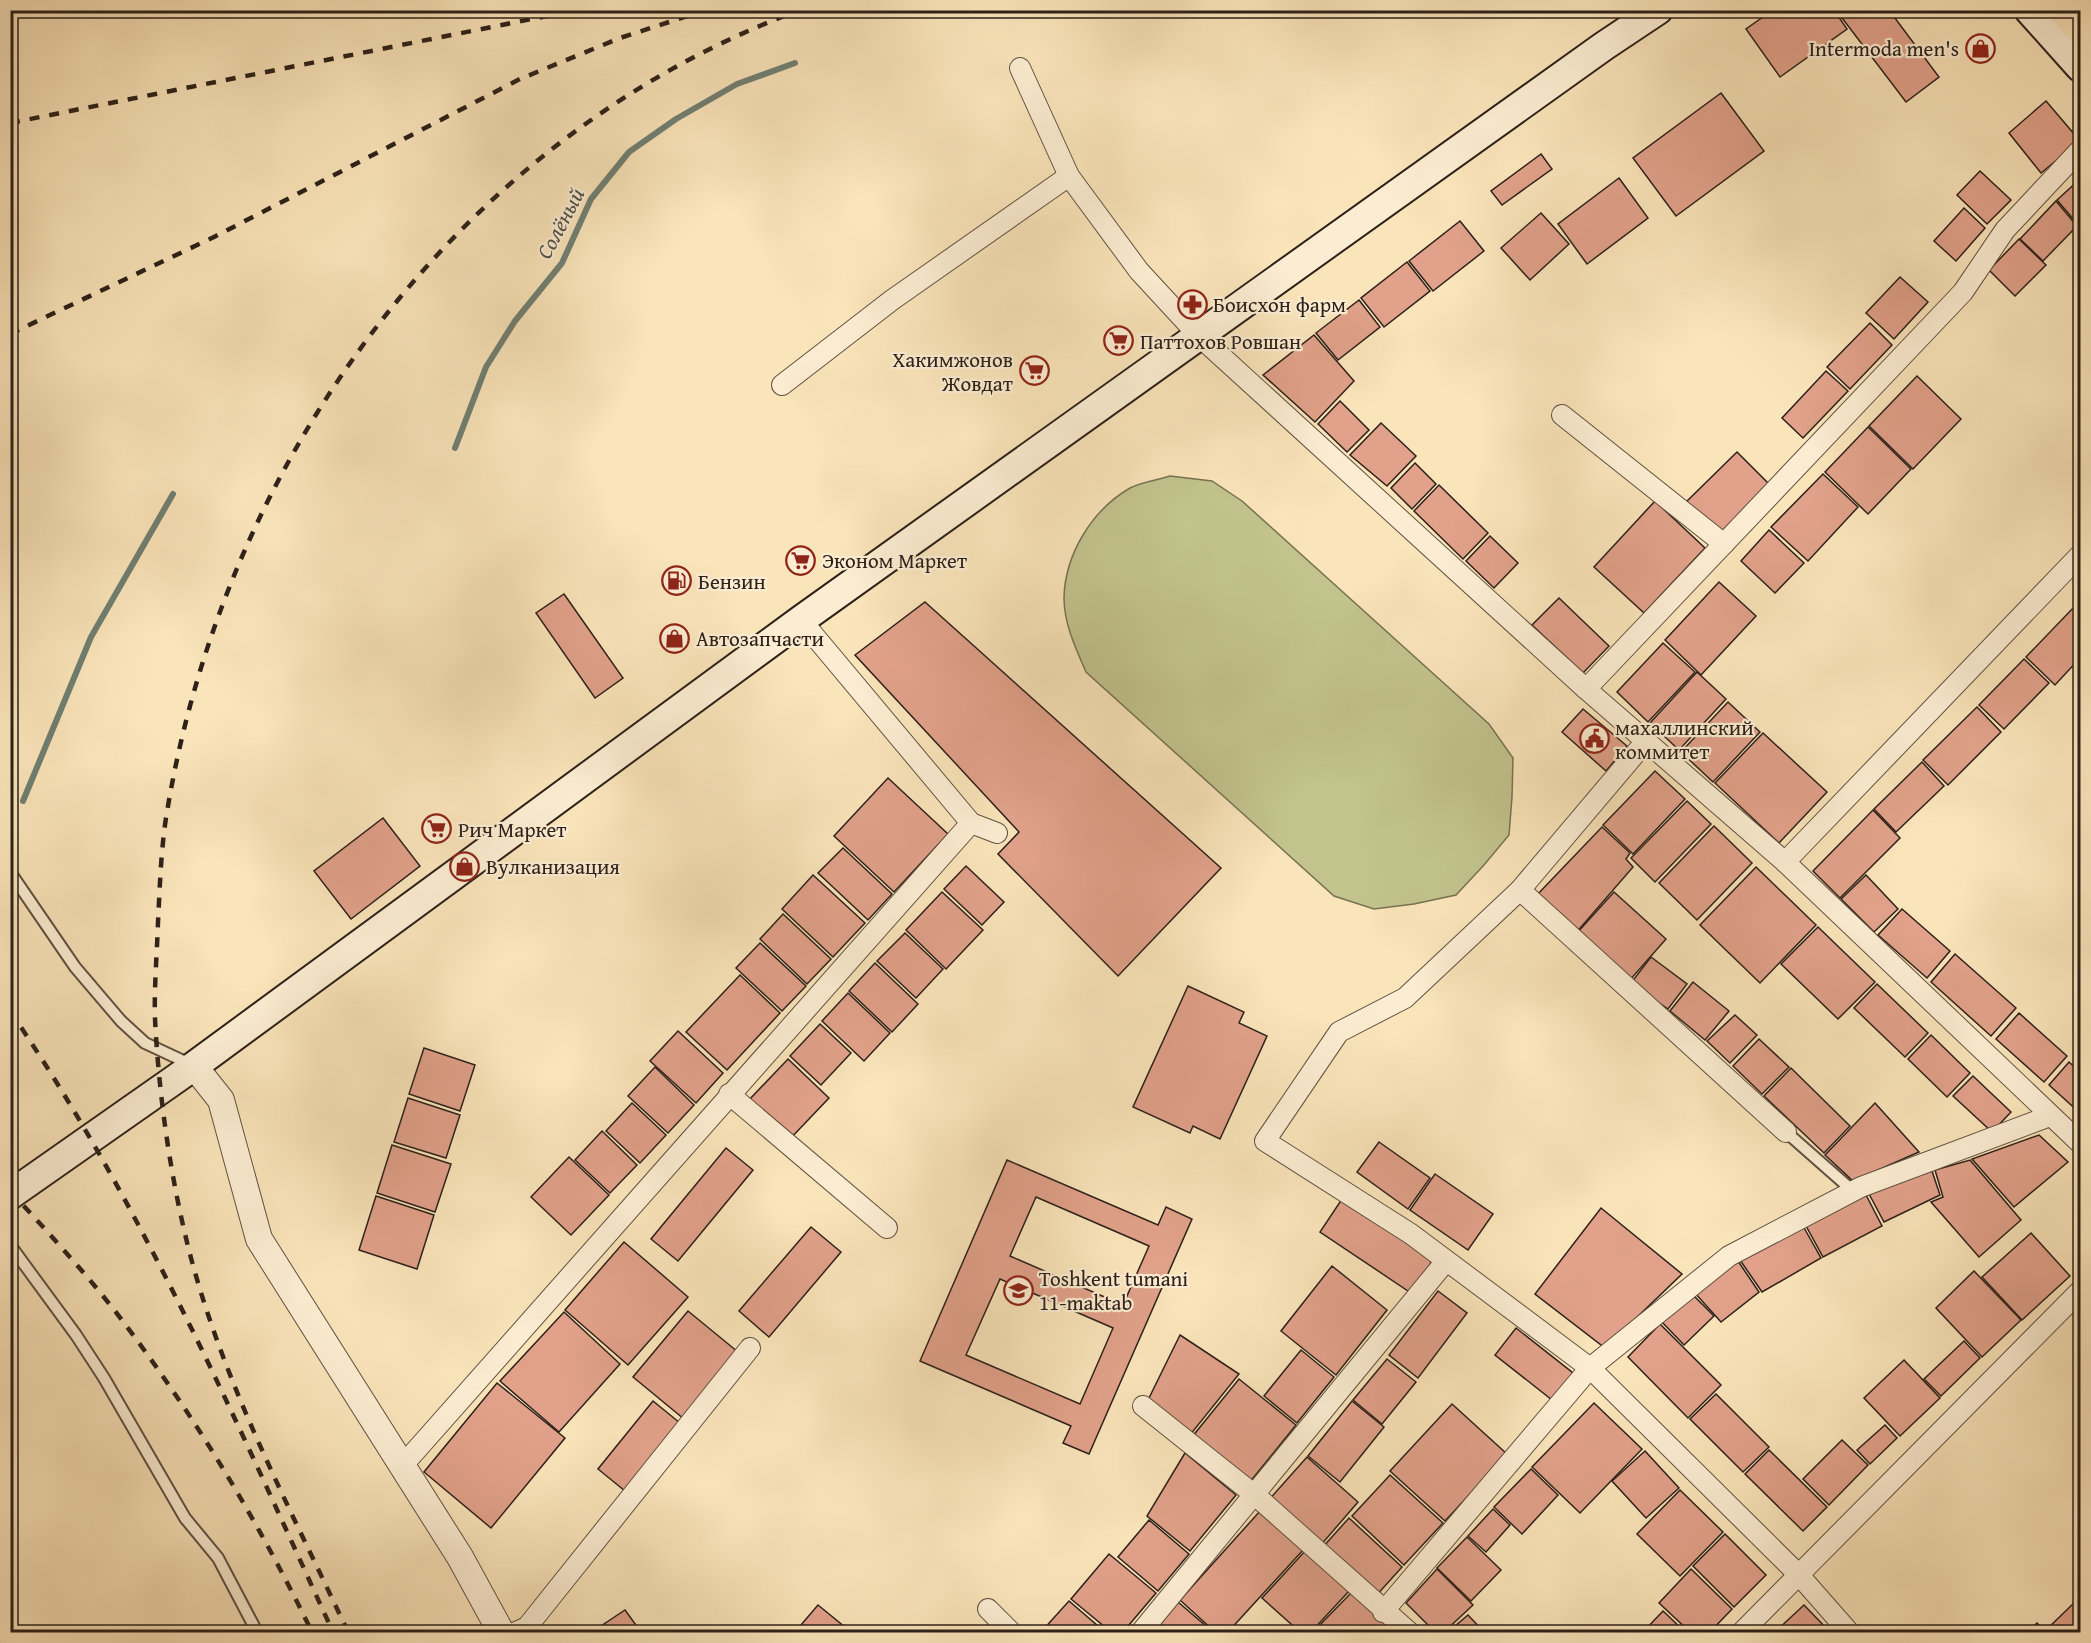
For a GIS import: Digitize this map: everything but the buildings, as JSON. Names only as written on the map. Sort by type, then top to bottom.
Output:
[{"type":"main road","points":[[10,1195],[194,1066],[801,620],[1604,46],[1658,10]]},
{"type":"main road","points":[[2029,10],[2080,67]]},
{"type":"main road","points":[[2065,10],[2080,27]]},
{"type":"street","points":[[1020,68],[1069,176],[1139,271],[1199,336],[1586,689],[1785,862],[2080,1143]]},
{"type":"street","points":[[1586,689],[1964,292],[2005,230],[2080,150]]},
{"type":"street","points":[[782,385],[892,300],[1069,176]]},
{"type":"street","points":[[1562,415],[1724,544]]},
{"type":"street","points":[[1785,862],[2080,555]]},
{"type":"street","points":[[801,620],[971,822],[997,833]]},
{"type":"street","points":[[1646,741],[1520,890],[1405,998],[1339,1032],[1265,1142],[1411,1234],[1590,1368],[1798,1575],[1849,1632]]},
{"type":"street","points":[[403,1465],[971,822]]},
{"type":"street","points":[[1520,890],[1786,1132]]},
{"type":"street","points":[[194,1066],[220,1100],[259,1239],[460,1557],[501,1632]]},
{"type":"street","points":[[729,1094],[887,1228]]},
{"type":"street","points":[[1383,1612],[1590,1368],[1729,1256],[1852,1191],[2050,1116]]},
{"type":"street","points":[[1141,1632],[1256,1496],[1446,1261]]},
{"type":"street","points":[[1742,1632],[2080,1291]]},
{"type":"street","points":[[516,1632],[527,1627],[750,1348]]},
{"type":"street","points":[[1143,1406],[1256,1496],[1383,1612],[1409,1632]]},
{"type":"street","points":[[988,1609],[1011,1632]]},
{"type":"lane","points":[[10,873],[75,967],[121,1022],[145,1043],[194,1066]]},
{"type":"lane","points":[[1786,1132],[1852,1191]]},
{"type":"lane","points":[[10,1245],[98,1369],[184,1518],[218,1558],[257,1632]]},
{"type":"green space","points":[[1170,476],[1212,481],[1242,501],[1489,724],[1513,758],[1509,835],[1456,895],[1414,904],[1374,909],[1334,896],[1086,672],[1071,636],[1064,598],[1069,565],[1075,550],[1093,521],[1116,497],[1134,486]]},
{"type":"waterway","name":"Солёный","points":[[455,448],[486,367],[515,321],[562,263],[591,199],[629,152],[676,119],[737,84],[795,63]]},
{"type":"waterway","points":[[23,801],[91,637],[173,494]]},
{"type":"railway","points":[[10,123],[577,10]]},
{"type":"railway","points":[[10,334],[214,237],[520,79],[620,38],[706,10]]},
{"type":"railway","points":[[348,1632],[261,1448],[222,1355],[191,1258],[167,1140],[155,1019],[161,864],[168,806],[198,676],[244,551],[305,433],[379,323],[467,224],[567,138],[678,66],[800,10]]},
{"type":"railway","points":[[10,1011],[58,1084],[145,1237],[223,1394],[333,1632]]},
{"type":"railway","points":[[10,1191],[102,1295],[171,1387],[246,1507],[312,1632]]},
{"type":"place","name":"Intermoda men's","points":[[1980,48]]},
{"type":"place","name":"Боисхон фарм","points":[[1192,304]]},
{"type":"place","name":"Паттохов Ровшан","points":[[1119,341]]},
{"type":"place","name":"Хакимжонов Жовдат","points":[[1034,371]]},
{"type":"place","name":"Эконом Маркет","points":[[801,560]]},
{"type":"place","name":"Бензин","points":[[677,581]]},
{"type":"place","name":"Автозапчасти","points":[[675,638]]},
{"type":"place","name":"махаллинский коммитет","points":[[1594,739]]},
{"type":"place","name":"Рич Маркет","points":[[437,829]]},
{"type":"place","name":"Вулканизация","points":[[465,866]]},
{"type":"place","name":"Toshkent tumani 11-maktab","points":[[1018,1290]]}]
